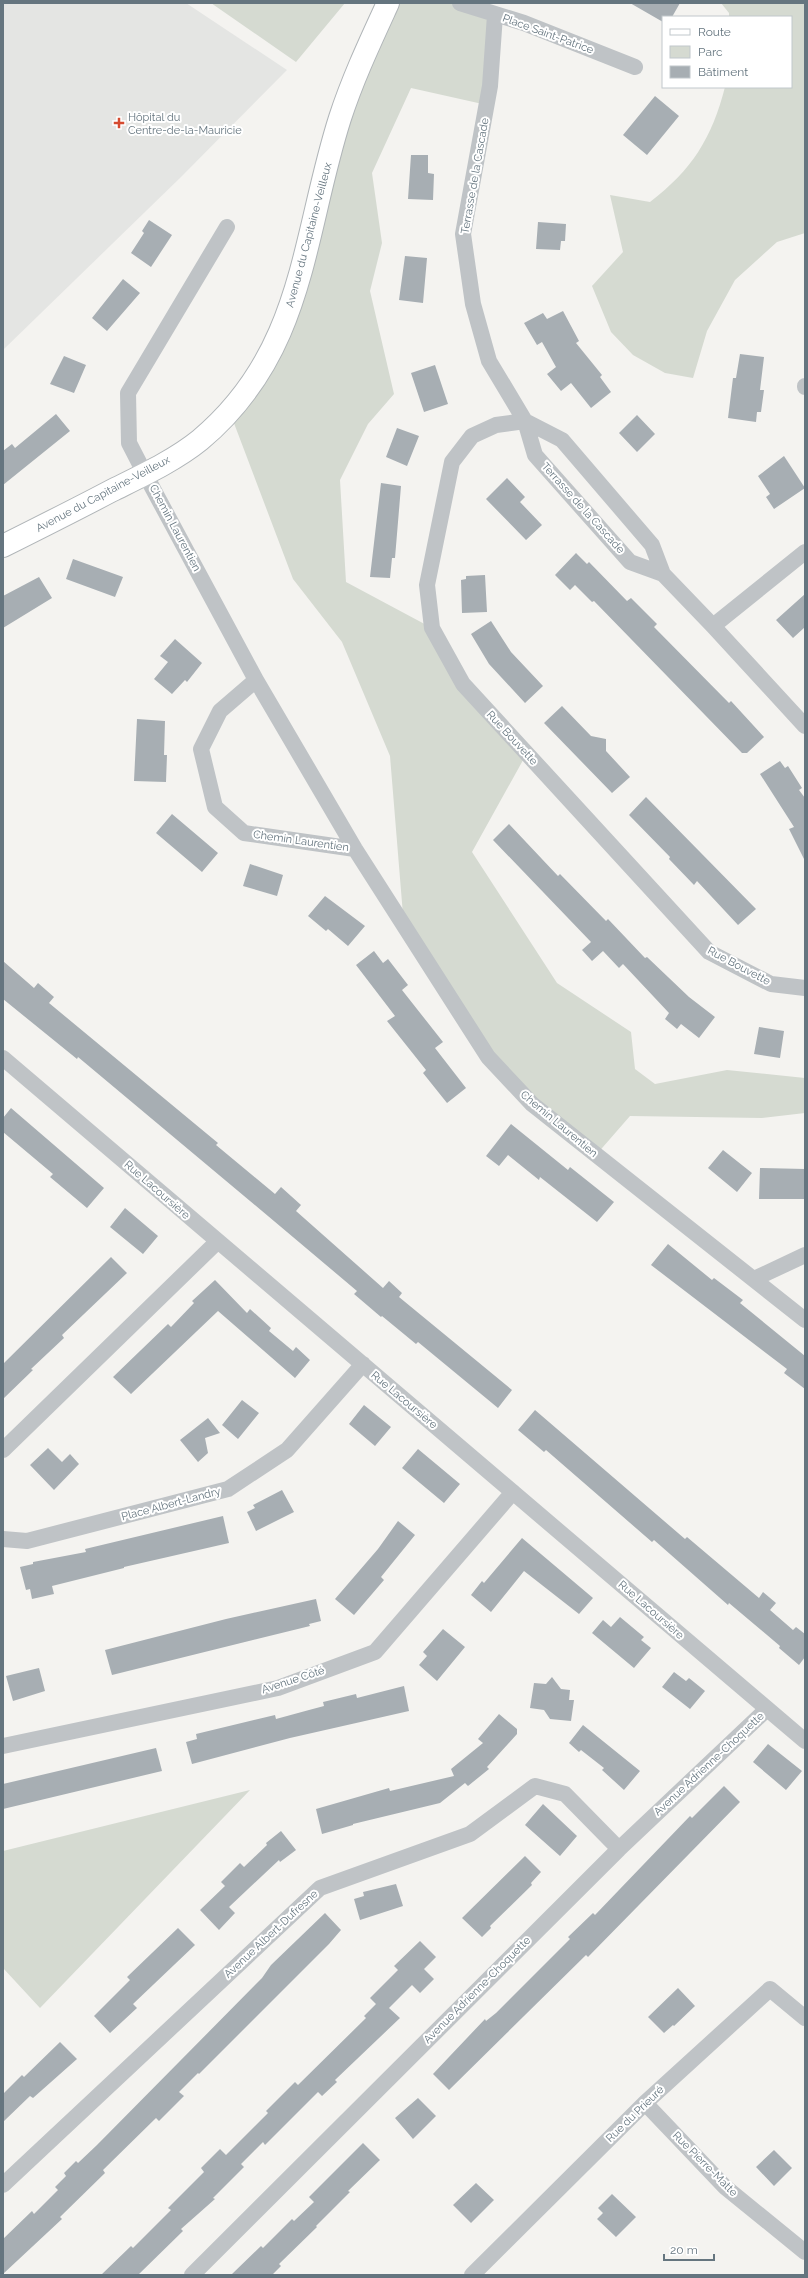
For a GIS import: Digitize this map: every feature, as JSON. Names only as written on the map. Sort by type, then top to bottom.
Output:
[{"type":"street","name":"Avenue du Capitaine-Veilleux","points":[[3,546],[145,474],[198,441],[214,427],[252,383],[282,331],[302,271],[340,117],[388,3]]},
{"type":"street","name":"Place Saint-Patrice","points":[[460,3],[524,24],[635,67]]},
{"type":"street","name":"Terrasse de la Cascade","points":[[495,15],[490,86],[463,234],[473,304],[489,361],[525,421],[535,455],[630,562],[663,574]]},
{"type":"street","name":"Chemin Laurentien","points":[[227,227],[128,393],[129,443],[145,474],[256,680],[355,849],[488,1057],[532,1104],[805,1320]]},
{"type":"street","name":"Terrasse de la Cascade","points":[[525,421],[562,440],[652,545],[663,574],[805,726]]},
{"type":"street","name":"Rue Bouvette","points":[[525,421],[496,425],[472,436],[452,462],[427,585],[432,628],[463,684],[709,952],[771,984],[805,988]]},
{"type":"street","points":[[713,626],[805,552]]},
{"type":"street","name":"Chemin Laurentien","points":[[256,680],[220,712],[201,749],[215,807],[244,833],[355,849]]},
{"type":"street","name":"Rue Lacoursière","points":[[6,1067],[363,1364],[805,1741]]},
{"type":"street","points":[[3,1450],[217,1242]]},
{"type":"street","points":[[754,1280],[805,1255]]},
{"type":"street","name":"Place Albert-Landry","points":[[3,1539],[27,1541],[228,1489],[287,1450],[363,1364]]},
{"type":"street","name":"Avenue Côté","points":[[3,1746],[278,1688],[375,1652],[513,1492]]},
{"type":"street","name":"Avenue Adrienne-Choquette","points":[[192,2275],[619,1849],[767,1709]]},
{"type":"street","name":"Avenue Albert-Dufresne","points":[[3,2185],[320,1888],[470,1834],[535,1786],[565,1794],[619,1849]]},
{"type":"street","name":"Rue du Prieuré","points":[[472,2275],[645,2103],[770,1989],[805,2018]]},
{"type":"street","name":"Rue Pierre-Matte","points":[[645,2103],[725,2187],[805,2252]]},
{"type":"shaded area","name":"Hôpital du Centre-de-la-Mauricie","points":[[3,3],[186,3],[287,70],[181,177],[3,350]]},
{"type":"green space","points":[[211,3],[345,3],[296,62]]},
{"type":"green space","points":[[388,3],[467,3],[495,15],[487,105],[411,88],[372,173],[382,243],[370,291],[394,394],[368,424],[340,480],[346,582],[432,628],[463,684],[527,753],[472,852],[557,983],[631,1032],[635,1069],[655,1084],[727,1070],[805,1078],[805,1113],[762,1118],[630,1116],[596,1155],[488,1057],[404,927],[390,756],[342,642],[293,579],[229,410],[252,383]]},
{"type":"green space","points":[[721,3],[805,3],[805,233],[777,242],[735,280],[707,331],[693,378],[665,373],[633,355],[611,332],[592,286],[623,252],[610,195],[650,202],[678,178],[689,165],[707,137],[714,122],[725,88],[792,88],[792,16],[729,16],[729,13]]},
{"type":"green space","points":[[250,1790],[40,2008],[3,1968],[3,1851]]},
{"type":"building","points":[[630,3],[680,3],[673,16],[662,16],[662,21]]},
{"type":"building","points":[[655,96],[679,116],[647,155],[623,135]]},
{"type":"building","points":[[411,155],[428,155],[428,173],[434,174],[433,200],[408,199]]},
{"type":"building","points":[[149,220],[172,235],[151,267],[131,253],[144,233],[142,231]]},
{"type":"building","points":[[538,222],[566,224],[565,241],[561,241],[560,250],[536,249]]},
{"type":"building","points":[[405,256],[427,258],[423,303],[399,300]]},
{"type":"building","points":[[123,279],[140,293],[107,331],[92,318]]},
{"type":"building","points":[[563,311],[579,341],[576,343],[602,375],[600,377],[611,392],[591,408],[571,383],[561,391],[547,374],[556,367],[542,342],[537,345],[524,323],[543,313],[547,319]]},
{"type":"building","points":[[740,354],[764,357],[760,390],[764,390],[761,412],[757,412],[756,422],[728,418],[733,378],[736,378]]},
{"type":"building","points":[[64,356],[86,365],[74,393],[50,384]]},
{"type":"building","points":[[435,365],[448,404],[424,412],[411,373]]},
{"type":"building","points":[[56,414],[70,431],[3,485],[3,451],[12,444],[15,448]]},
{"type":"building","points":[[637,415],[655,434],[637,452],[619,433]]},
{"type":"building","points":[[397,428],[419,436],[407,466],[386,457]]},
{"type":"building","points":[[784,456],[805,488],[774,509],[766,497],[770,494],[758,476]]},
{"type":"building","points":[[507,478],[525,497],[520,502],[542,525],[526,540],[486,499]]},
{"type":"building","points":[[381,483],[401,486],[395,558],[392,558],[390,578],[370,577]]},
{"type":"building","points":[[576,553],[587,564],[589,562],[627,601],[631,598],[657,624],[654,627],[729,703],[731,701],[764,737],[747,753],[742,753],[594,601],[592,602],[575,585],[570,590],[555,575]]},
{"type":"building","points":[[73,559],[123,577],[115,597],[66,579]]},
{"type":"building","points":[[485,575],[487,612],[462,613],[461,580],[466,579],[466,576]]},
{"type":"building","points":[[39,577],[52,598],[3,628],[3,596]]},
{"type":"building","points":[[805,594],[805,627],[793,638],[776,620]]},
{"type":"building","points":[[491,621],[511,652],[543,686],[525,703],[489,664],[471,634]]},
{"type":"building","points":[[175,639],[202,663],[187,682],[185,680],[172,694],[154,679],[168,662],[160,656]]},
{"type":"building","points":[[562,706],[591,736],[606,739],[606,751],[630,777],[612,793],[544,723]]},
{"type":"building","points":[[137,719],[165,721],[164,755],[167,755],[166,782],[134,781]]},
{"type":"building","points":[[780,761],[785,768],[788,766],[802,788],[799,790],[805,798],[805,861],[789,829],[794,827],[760,774]]},
{"type":"building","points":[[646,797],[756,909],[738,925],[697,881],[694,885],[669,859],[670,857],[629,815]]},
{"type":"building","points":[[172,814],[218,853],[202,872],[156,833]]},
{"type":"building","points":[[509,824],[558,876],[560,874],[606,921],[608,919],[645,958],[647,957],[689,997],[715,1017],[699,1038],[681,1024],[677,1029],[665,1019],[669,1013],[623,964],[619,968],[603,951],[592,961],[582,950],[591,942],[493,840]]},
{"type":"building","points":[[250,864],[283,875],[277,896],[243,886]]},
{"type":"building","points":[[325,896],[365,926],[348,946],[328,929],[326,931],[308,916]]},
{"type":"building","points":[[374,951],[383,963],[388,959],[408,985],[402,990],[443,1042],[435,1048],[466,1088],[447,1103],[423,1073],[426,1070],[387,1021],[395,1016],[356,965]]},
{"type":"building","points":[[3,961],[34,988],[38,983],[54,997],[49,1003],[218,1143],[216,1145],[275,1194],[281,1187],[301,1205],[296,1211],[383,1288],[389,1281],[402,1293],[399,1297],[512,1390],[498,1408],[418,1342],[416,1344],[382,1316],[381,1317],[354,1294],[357,1291],[287,1232],[78,1057],[77,1059],[3,999]]},
{"type":"building","points":[[759,1027],[784,1031],[780,1058],[754,1054]]},
{"type":"building","points":[[11,1108],[104,1188],[87,1208],[50,1177],[53,1174],[3,1132],[3,1118]]},
{"type":"building","points":[[511,1124],[568,1170],[570,1167],[614,1202],[597,1222],[540,1177],[539,1180],[508,1155],[499,1166],[486,1156]]},
{"type":"building","points":[[723,1150],[752,1173],[737,1192],[708,1168]]},
{"type":"building","points":[[760,1168],[805,1169],[805,1199],[759,1199]]},
{"type":"building","points":[[125,1208],[158,1236],[143,1254],[110,1227]]},
{"type":"building","points":[[668,1244],[712,1280],[714,1278],[743,1300],[740,1303],[805,1356],[805,1389],[784,1373],[787,1369],[651,1265]]},
{"type":"building","points":[[111,1257],[127,1273],[62,1335],[64,1338],[31,1369],[33,1370],[3,1399],[3,1364]]},
{"type":"building","points":[[215,1280],[247,1313],[250,1309],[271,1328],[269,1331],[293,1351],[296,1347],[310,1360],[295,1378],[218,1311],[131,1394],[113,1377],[168,1324],[171,1327],[194,1303],[192,1301]]},
{"type":"building","points":[[242,1400],[259,1413],[238,1439],[222,1425]]},
{"type":"building","points":[[364,1405],[391,1427],[375,1446],[349,1424]]},
{"type":"building","points":[[535,1410],[685,1539],[687,1537],[759,1598],[763,1592],[776,1603],[770,1610],[793,1630],[796,1627],[805,1634],[805,1657],[799,1665],[779,1648],[780,1646],[729,1603],[728,1605],[654,1540],[652,1542],[546,1450],[544,1452],[518,1430]]},
{"type":"building","points":[[208,1418],[220,1433],[205,1438],[208,1453],[198,1462],[180,1440]]},
{"type":"building","points":[[48,1448],[62,1462],[70,1454],[79,1464],[54,1490],[30,1465]]},
{"type":"building","points":[[418,1449],[460,1484],[444,1503],[402,1468]]},
{"type":"building","points":[[282,1490],[294,1512],[256,1531],[247,1512],[255,1508],[253,1505]]},
{"type":"building","points":[[223,1516],[229,1543],[124,1567],[52,1586],[54,1594],[32,1599],[30,1589],[26,1590],[20,1567],[33,1564],[33,1562],[86,1552],[85,1549]]},
{"type":"building","points":[[398,1521],[415,1535],[381,1577],[384,1580],[354,1615],[335,1599],[378,1549]]},
{"type":"building","points":[[522,1538],[593,1598],[579,1614],[524,1571],[491,1612],[471,1595],[482,1581],[484,1583]]},
{"type":"building","points":[[316,1599],[321,1621],[309,1624],[310,1626],[112,1675],[105,1650],[226,1619]]},
{"type":"building","points":[[620,1617],[644,1637],[641,1640],[651,1648],[634,1668],[592,1633],[603,1620],[611,1627]]},
{"type":"building","points":[[443,1629],[465,1647],[437,1681],[419,1665],[427,1656],[423,1652]]},
{"type":"building","points":[[39,1668],[45,1691],[13,1701],[6,1676]]},
{"type":"building","points":[[674,1672],[686,1681],[689,1678],[705,1691],[690,1709],[662,1687]]},
{"type":"building","points":[[552,1677],[561,1689],[570,1690],[569,1700],[574,1700],[571,1721],[550,1719],[544,1710],[530,1708],[534,1683],[546,1684]]},
{"type":"building","points":[[404,1686],[409,1711],[290,1738],[192,1764],[186,1742],[197,1739],[196,1734],[275,1715],[276,1719],[324,1706],[323,1702],[356,1694],[357,1698]]},
{"type":"building","points":[[499,1714],[517,1729],[517,1734],[487,1767],[489,1769],[468,1786],[465,1783],[440,1803],[353,1824],[322,1834],[316,1809],[389,1788],[390,1791],[454,1776],[451,1769],[483,1743],[478,1739]]},
{"type":"building","points":[[583,1725],[640,1771],[624,1790],[602,1770],[604,1768],[581,1750],[579,1752],[569,1743]]},
{"type":"building","points":[[768,1744],[802,1771],[786,1790],[753,1762]]},
{"type":"building","points":[[156,1748],[162,1771],[3,1809],[3,1784]]},
{"type":"building","points":[[724,1786],[740,1802],[588,1957],[586,1955],[449,2090],[433,2074],[485,2019],[486,2021],[496,2013],[570,1939],[568,1937],[593,1913],[595,1915],[690,1816],[692,1818]]},
{"type":"building","points":[[543,1804],[577,1836],[560,1856],[525,1825]]},
{"type":"building","points":[[281,1831],[296,1850],[280,1862],[279,1860],[229,1907],[235,1913],[219,1930],[200,1910],[225,1886],[221,1882],[240,1863],[244,1867],[267,1845],[266,1843]]},
{"type":"building","points":[[525,1856],[541,1872],[531,1883],[532,1885],[490,1926],[491,1928],[482,1937],[462,1918]]},
{"type":"building","points":[[396,1884],[403,1906],[360,1920],[354,1899],[364,1896],[363,1892]]},
{"type":"building","points":[[325,1913],[341,1930],[329,1944],[199,2074],[198,2073],[179,2092],[184,2096],[159,2121],[156,2118],[103,2170],[105,2173],[60,2217],[62,2219],[3,2274],[3,2239],[32,2211],[34,2214],[58,2190],[55,2187],[66,2176],[64,2173],[76,2161],[78,2163],[97,2145],[262,1978],[271,1965]]},
{"type":"building","points":[[178,1928],[195,1945],[133,2004],[137,2008],[110,2033],[94,2016],[130,1980],[127,1977]]},
{"type":"building","points":[[420,1941],[436,1957],[424,1969],[434,1979],[420,1993],[412,1985],[389,2008],[400,2018],[335,2080],[337,2082],[322,2096],[318,2092],[265,2145],[263,2142],[241,2164],[244,2167],[213,2198],[215,2199],[181,2229],[183,2231],[138,2275],[101,2275],[131,2246],[133,2248],[171,2210],[168,2208],[204,2172],[201,2168],[220,2149],[226,2155],[268,2113],[266,2111],[295,2082],[298,2085],[366,2018],[364,2016],[376,2004],[370,1998],[398,1970],[394,1966]]},
{"type":"building","points":[[678,1988],[695,2006],[674,2026],[673,2025],[664,2033],[648,2017]]},
{"type":"building","points":[[60,2042],[77,2059],[33,2098],[30,2096],[3,2122],[3,2094],[22,2075],[24,2077]]},
{"type":"building","points":[[418,2098],[436,2116],[413,2139],[395,2118]]},
{"type":"building","points":[[363,2143],[380,2160],[348,2191],[350,2192],[316,2226],[317,2227],[279,2264],[281,2266],[272,2275],[231,2275],[261,2246],[263,2248],[292,2219],[294,2221],[314,2202],[309,2197]]},
{"type":"building","points":[[774,2150],[792,2168],[774,2186],[756,2167]]},
{"type":"building","points":[[476,2183],[494,2200],[471,2223],[453,2205]]},
{"type":"building","points":[[612,2194],[636,2217],[616,2237],[597,2219],[603,2213],[598,2208]]},
{"type":"place","name":"Hôpital du Centre-de-la-Mauricie","points":[[119,123]]}]
